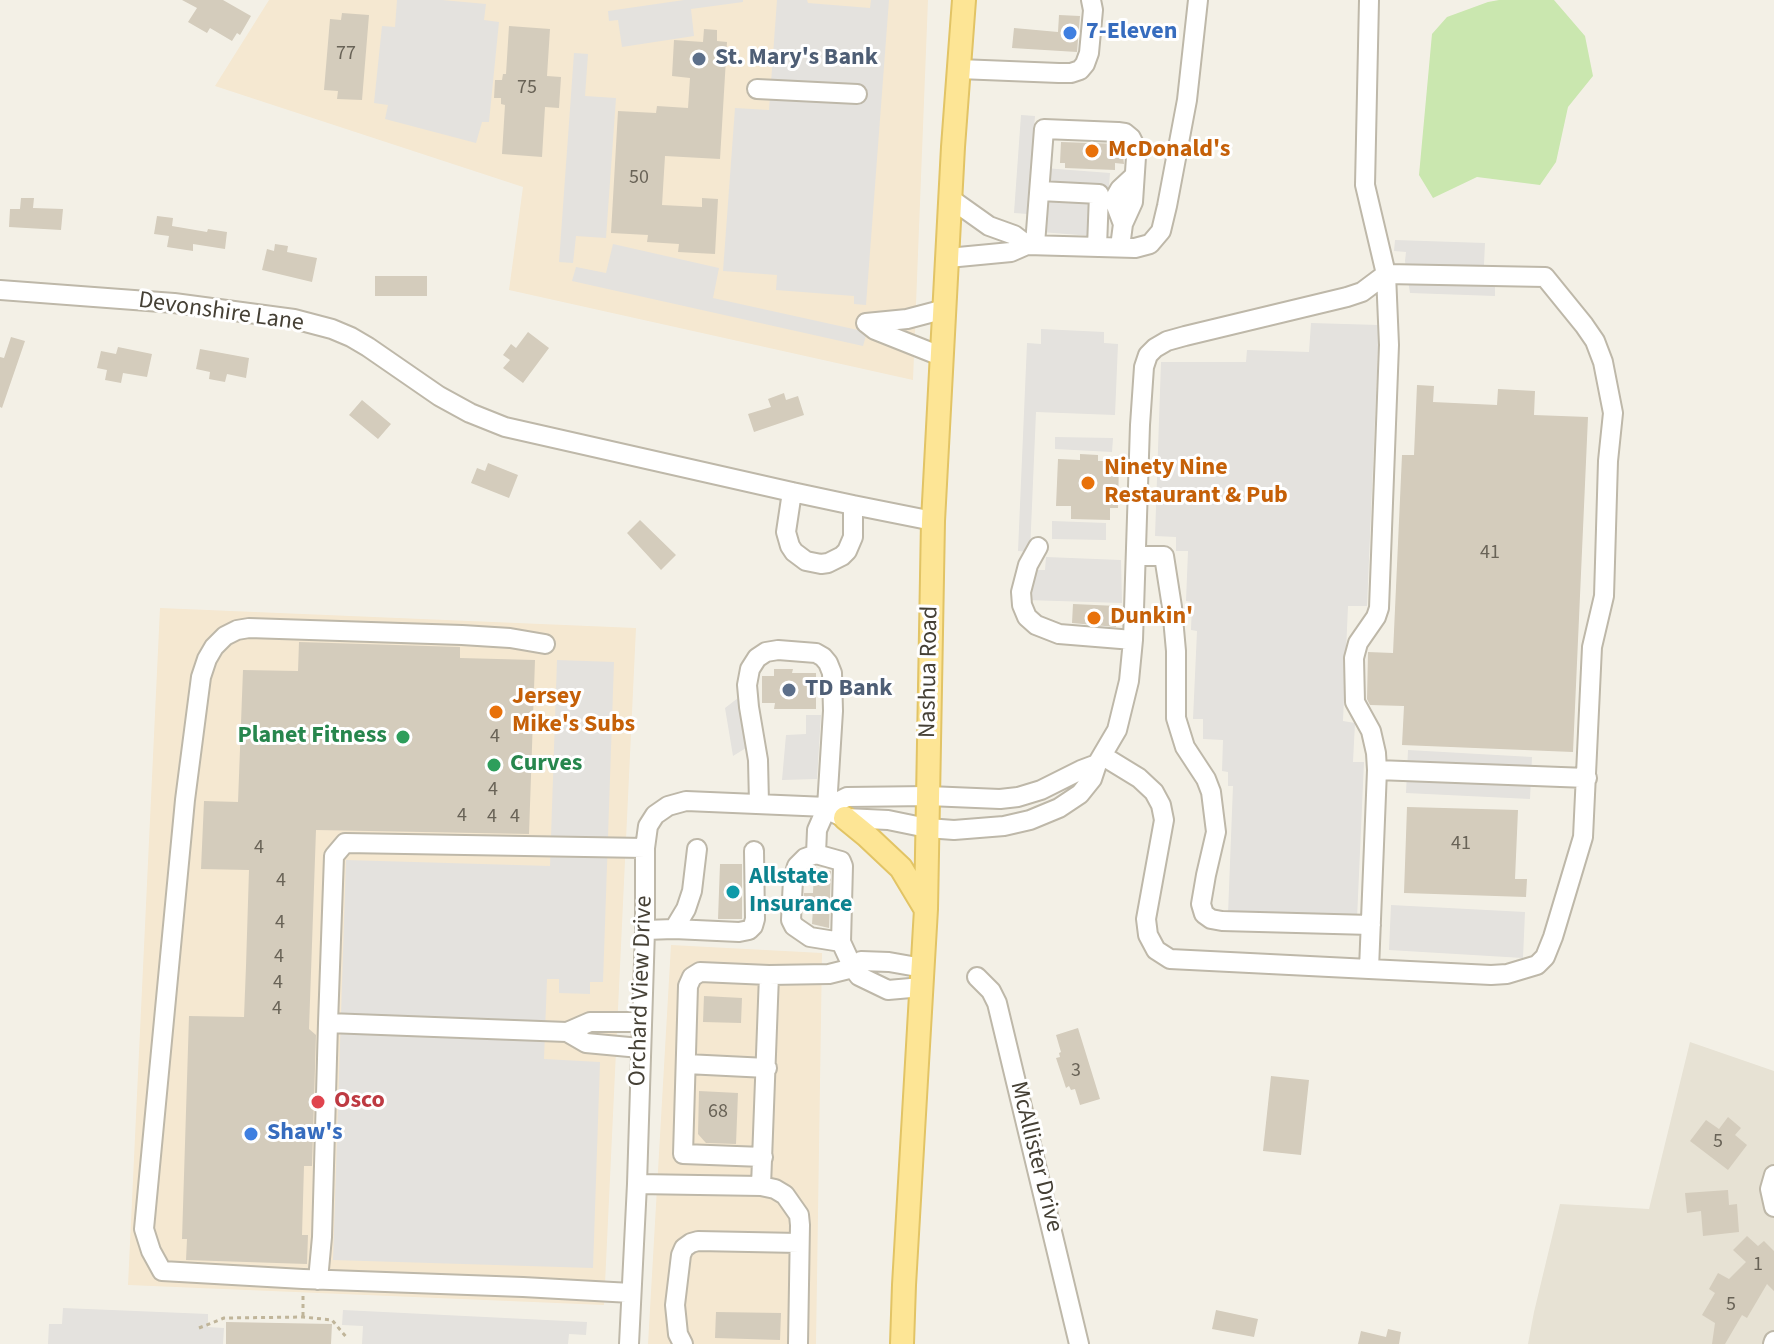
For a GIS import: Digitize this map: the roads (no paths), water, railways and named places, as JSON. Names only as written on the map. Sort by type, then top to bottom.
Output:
[{"type":"main road","name":"Nashua Road","points":[[902,1344],[926,909],[933,521],[964,0]]},
{"type":"main road","points":[[836,812],[901,868],[926,909]]},
{"type":"street","points":[[959,69],[1059,73],[1080,70],[1089,53],[1091,0]]},
{"type":"street","points":[[948,258],[1011,252],[1031,244],[1135,248],[1150,244],[1161,231],[1187,100],[1198,0]]},
{"type":"street","points":[[1369,0],[1365,185],[1386,274],[1389,345],[1379,608],[1358,643],[1354,658],[1355,702],[1371,731],[1377,770],[1369,969]]},
{"type":"street","points":[[757,89],[857,94]]},
{"type":"street","points":[[1031,244],[1040,191],[1044,129],[1125,133],[1134,144],[1133,202],[1123,224],[1120,247]]},
{"type":"street","points":[[1040,191],[1099,194],[1097,247]]},
{"type":"street","points":[[951,199],[989,226],[1031,244]]},
{"type":"street","points":[[1100,760],[1139,778],[1154,792],[1161,805],[1164,820],[1146,919],[1148,935],[1156,950],[1170,959],[1491,975],[1507,974],[1537,965],[1545,957],[1583,837],[1592,647],[1604,596],[1608,461],[1613,413],[1603,362],[1595,341],[1545,277],[1386,274]]},
{"type":"street","name":"Orchard View Drive","points":[[629,1344],[637,1184],[645,848],[648,826],[655,815],[668,806],[686,801],[759,803],[836,812],[927,828],[980,829],[1030,820],[1059,808],[1080,794],[1092,779],[1117,730],[1129,681],[1140,425],[1144,367],[1148,355],[1167,341],[1362,292],[1386,274]]},
{"type":"street","name":"Devonshire Lane","points":[[0,290],[174,303],[294,319],[351,337],[439,396],[505,427],[933,521]]},
{"type":"street","points":[[943,357],[875,330],[866,323],[907,319],[945,309]]},
{"type":"street","points":[[792,492],[786,525],[787,539],[794,552],[813,563],[835,560],[847,551],[853,537],[853,505]]},
{"type":"street","points":[[1038,547],[1028,565],[1021,592],[1027,617],[1036,625],[1059,634],[1133,640]]},
{"type":"street","points":[[1136,556],[1164,556],[1176,651],[1176,718],[1185,747],[1211,792],[1216,832],[1201,904],[1204,914],[1222,921],[1371,925]]},
{"type":"street","points":[[545,644],[462,635],[249,628],[225,636],[214,647],[201,677],[185,800],[144,1229],[162,1271],[631,1293]]},
{"type":"street","points":[[759,803],[758,760],[747,685],[750,669],[757,658],[766,652],[816,653],[823,657],[832,673],[836,812],[817,830],[816,854]]},
{"type":"street","name":"Orchard View Drive","points":[[836,812],[835,801],[847,797],[1018,797],[1041,790],[1100,760]]},
{"type":"street","points":[[1377,770],[1587,778]]},
{"type":"street","points":[[311,1280],[322,1222],[334,856],[345,843],[645,848]]},
{"type":"street","points":[[674,929],[692,891],[697,849]]},
{"type":"street","points":[[645,930],[749,930],[755,919],[754,851]]},
{"type":"street","points":[[841,942],[810,937],[794,926],[791,920],[793,879],[797,866],[805,858],[816,854],[841,861],[843,866],[841,942],[859,976],[888,990],[922,977]]},
{"type":"street","points":[[763,1157],[683,1154],[688,986],[692,977],[700,972],[829,974],[853,968],[861,961],[889,962],[922,977]]},
{"type":"street","points":[[761,1186],[769,975]]},
{"type":"street","name":"McAllister Drive","points":[[977,977],[991,991],[997,1003],[1079,1344]]},
{"type":"street","points":[[328,1023],[567,1032],[590,1022],[641,1022]]},
{"type":"street","points":[[567,1032],[586,1043],[640,1048]]},
{"type":"street","points":[[686,1064],[767,1068]]},
{"type":"street","points":[[1774,1175],[1770,1189],[1774,1207]]},
{"type":"street","points":[[637,1184],[761,1186],[785,1195],[799,1215],[798,1344]]},
{"type":"street","points":[[683,1344],[678,1334],[675,1305],[684,1248],[698,1241],[799,1243]]},
{"type":"place","name":"7-Eleven","points":[[1070,33]]},
{"type":"place","name":"St. Mary's Bank","points":[[699,59]]},
{"type":"place","name":"McDonald's","points":[[1092,151]]},
{"type":"place","name":"Ninety Nine Restaurant & Pub","points":[[1088,483]]},
{"type":"place","name":"Dunkin'","points":[[1094,618]]},
{"type":"place","name":"TD Bank","points":[[789,690]]},
{"type":"place","name":"Jersey Mike's Subs","points":[[496,712]]},
{"type":"place","name":"Planet Fitness","points":[[403,737]]},
{"type":"place","name":"Curves","points":[[494,765]]},
{"type":"place","name":"Allstate Insurance","points":[[733,892]]},
{"type":"place","name":"Osco","points":[[318,1102]]},
{"type":"place","name":"Shaw's","points":[[251,1134]]}]
